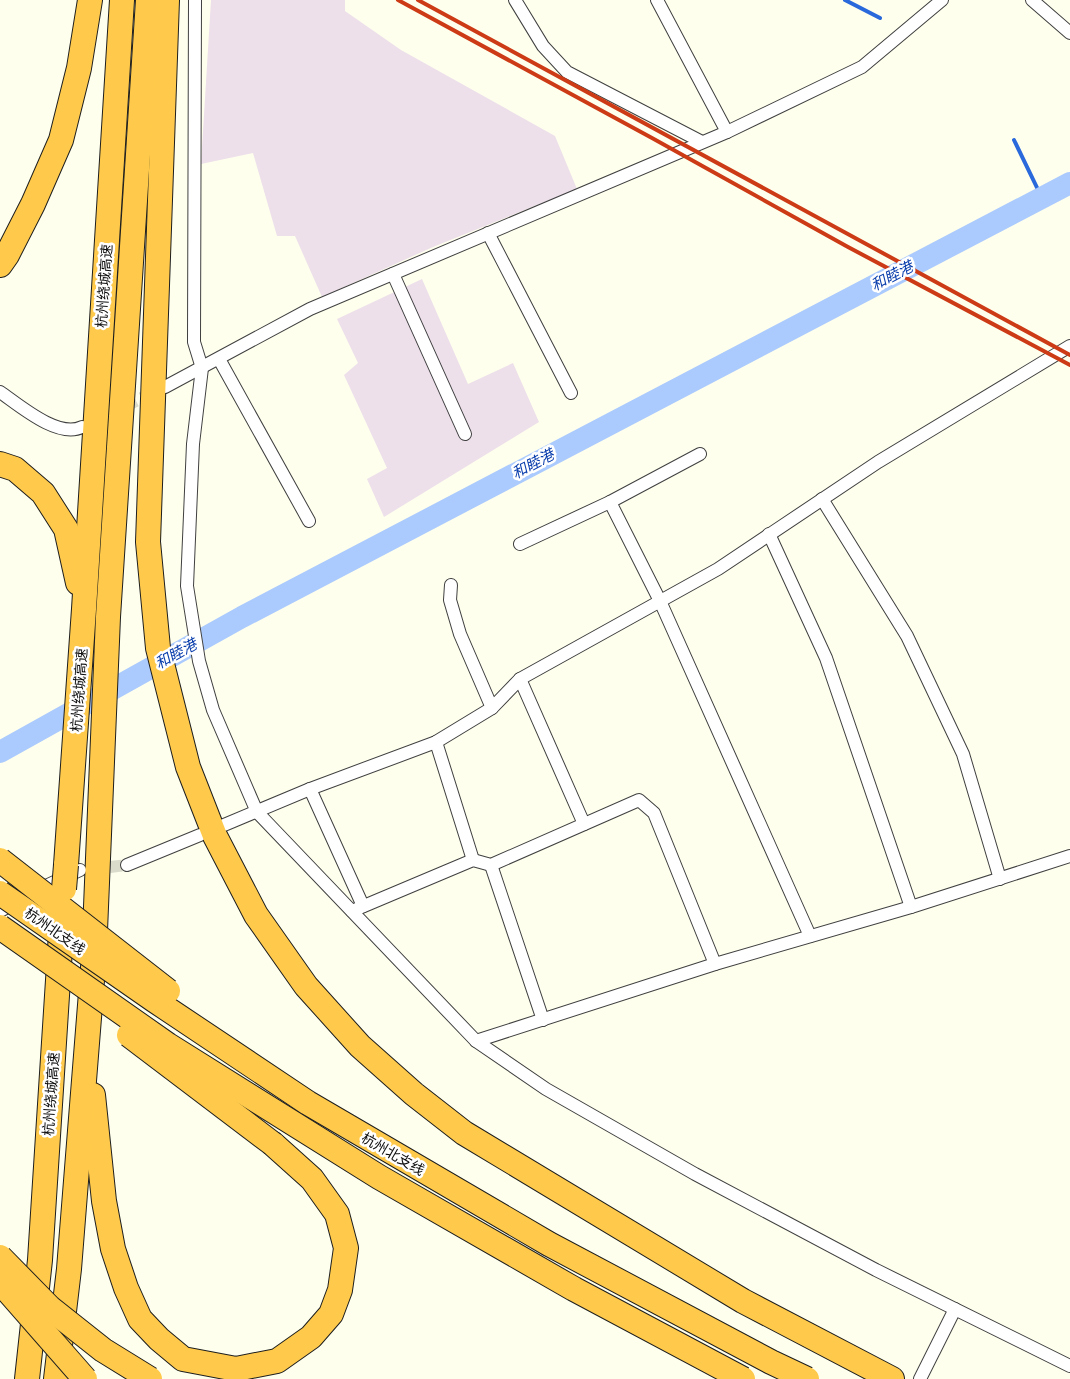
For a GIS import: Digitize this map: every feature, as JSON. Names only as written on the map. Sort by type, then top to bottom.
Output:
[{"type":"highway","points":[[0,265],[33,204],[61,140],[79,68],[90,0]]},
{"type":"highway","name":"杭州绕城高速","points":[[27,1379],[40,1260],[64,889],[73,868],[73,773],[122,0]]},
{"type":"highway","name":"杭州绕城高速","points":[[56,1379],[69,1270],[94,955],[108,617],[148,0]]},
{"type":"highway","points":[[166,0],[148,542],[153,599],[158,648],[188,767],[215,836],[256,915],[306,986],[360,1046],[414,1094],[464,1133],[743,1301],[888,1377]]},
{"type":"highway","points":[[0,464],[16,469],[43,493],[66,529],[84,619]]},
{"type":"highway","points":[[0,860],[308,1103]]},
{"type":"highway","name":"杭州北支线","points":[[0,892],[154,1000],[308,1103],[549,1244],[771,1362],[807,1379]]},
{"type":"highway","name":"杭州北支线","points":[[0,927],[168,1045],[379,1177],[574,1289],[744,1379]]},
{"type":"highway","points":[[0,933],[159,1059],[273,1144],[312,1179],[337,1214],[346,1248],[340,1290],[331,1314],[311,1337],[277,1361],[236,1369],[183,1359],[159,1340],[140,1319],[126,1288],[113,1249],[104,1202],[87,1037]]},
{"type":"highway","points":[[0,1257],[50,1308],[104,1350],[150,1379]]},
{"type":"highway","points":[[0,1282],[85,1379]]},
{"type":"street","points":[[195,0],[194,342],[202,368],[193,444],[187,586],[199,661],[213,710],[257,812],[357,908],[476,1041],[546,1089],[687,1169],[876,1270],[1070,1366]]},
{"type":"street","points":[[515,0],[543,46],[567,72],[702,142]]},
{"type":"street","points":[[657,0],[727,132]]},
{"type":"street","points":[[165,387],[310,310],[727,132],[862,66],[942,0]]},
{"type":"street","points":[[1032,0],[1070,33]]},
{"type":"street","points":[[488,234],[570,393]]},
{"type":"street","points":[[394,274],[465,434]]},
{"type":"street","points":[[224,825],[310,789],[436,742],[492,708],[520,679],[718,569],[878,462],[1070,346]]},
{"type":"street","points":[[219,359],[309,521]]},
{"type":"street","points":[[0,392],[49,425],[76,430],[82,427]]},
{"type":"street","points":[[520,544],[610,502],[700,454]]},
{"type":"street","points":[[822,499],[907,636],[963,754],[1000,879]]},
{"type":"street","points":[[610,502],[660,601],[810,936]]},
{"type":"street","points":[[769,534],[826,658],[910,907]]},
{"type":"street","points":[[451,585],[450,600],[460,634],[492,708]]},
{"type":"street","points":[[520,679],[584,824]]},
{"type":"street","points":[[436,742],[473,860]]},
{"type":"street","points":[[310,789],[357,908]]},
{"type":"street","points":[[357,908],[473,860],[491,865],[639,800],[654,813],[715,964]]},
{"type":"street","points":[[127,865],[200,835]]},
{"type":"street","points":[[476,1041],[715,964],[910,907],[1070,856]]},
{"type":"street","points":[[491,865],[543,1020]]},
{"type":"street","points":[[0,912],[48,885],[73,868]]},
{"type":"street","points":[[920,1379],[955,1309]]},
{"type":"shaded area","points":[[211,0],[345,0],[345,11],[401,50],[555,136],[577,189],[433,247],[322,297],[295,236],[277,236],[253,153],[201,164]]},
{"type":"shaded area","points":[[422,279],[468,384],[513,363],[539,422],[384,517],[367,479],[387,468],[344,375],[358,363],[337,319]]},
{"type":"waterway","points":[[845,0],[880,18]]},
{"type":"waterway","points":[[1014,140],[1042,198]]},
{"type":"waterway","name":"和睦港","points":[[0,752],[242,617],[1070,183]]},
{"type":"tunnel","points":[[93,422],[156,391]]},
{"type":"tunnel","points":[[92,869],[127,865]]},
{"type":"railway","points":[[398,0],[848,247],[1070,365]]},
{"type":"railway","points":[[418,0],[1070,355]]}]
